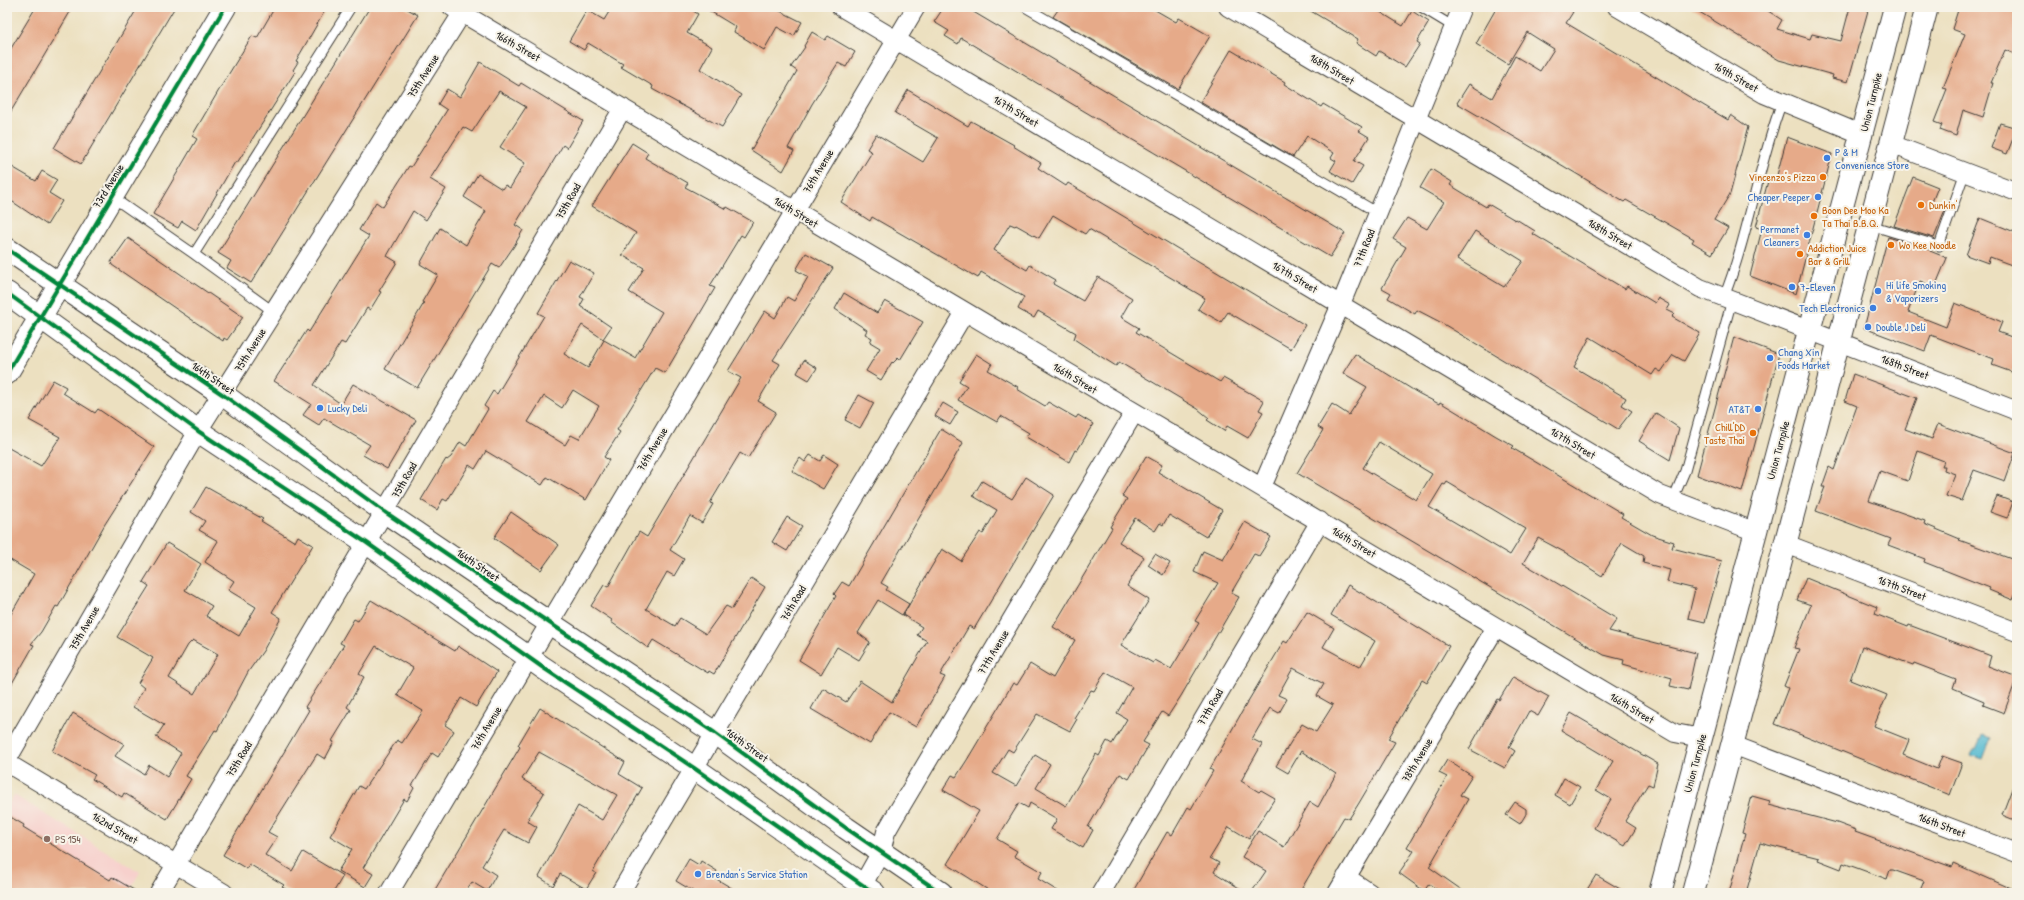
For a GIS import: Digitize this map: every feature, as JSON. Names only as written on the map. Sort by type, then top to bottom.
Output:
[{"type":"street","name":"73rd Avenue","points":[[7,373],[225,7]]},
{"type":"street","name":"167th Street","points":[[841,7],[1660,494],[1756,532]]},
{"type":"street","name":"76th Avenue","points":[[389,893],[548,623],[916,7]]},
{"type":"street","name":"168th Street","points":[[1228,7],[1700,288],[1840,341],[2017,411]]},
{"type":"street","name":"77th Road","points":[[1262,487],[1378,214],[1462,7]]},
{"type":"street","name":"169th Street","points":[[1617,7],[1764,94],[1863,135]]},
{"type":"street","name":"Union Turnpike","points":[[1660,893],[1863,135],[1895,7]]},
{"type":"street","points":[[1693,893],[1927,7]]},
{"type":"street","name":"166th Street","points":[[460,9],[1134,413],[1320,521],[1675,733],[1701,738]]},
{"type":"street","name":"75th Avenue","points":[[7,760],[198,431],[274,312],[460,9]]},
{"type":"street","name":"75th Road","points":[[159,893],[623,108]]},
{"type":"street","points":[[1891,144],[2017,192]]},
{"type":"street","name":"164th Street","points":[[7,249],[222,394],[385,512],[548,623],[715,733],[940,893]]},
{"type":"street","points":[[7,293],[198,431],[367,543],[528,657],[694,768],[865,890]]},
{"type":"street","name":"76th Road","points":[[620,893],[965,312]]},
{"type":"street","name":"77th Avenue","points":[[865,890],[881,852],[886,832],[1134,413]]},
{"type":"street","name":"77th Road","points":[[1101,893],[1320,521]]},
{"type":"street","name":"167th Street","points":[[1786,544],[2017,632]]},
{"type":"street","name":"78th Avenue","points":[[1337,893],[1496,627]]},
{"type":"street","name":"166th Street","points":[[1733,745],[2017,853]]},
{"type":"street","name":"162nd Street","points":[[7,764],[224,893]]},
{"type":"street","points":[[1346,877],[1370,893]]},
{"type":"lane","points":[[194,254],[351,7]]},
{"type":"lane","points":[[1025,7],[1378,214]]},
{"type":"lane","points":[[1421,7],[1454,27]]},
{"type":"lane","points":[[1673,500],[1685,471],[1772,128],[1782,102]]},
{"type":"lane","points":[[1870,225],[1939,246],[1965,172]]},
{"type":"lane","points":[[112,197],[274,312]]},
{"type":"shaded area","name":"PS 154","points":[[14,795],[140,872],[128,893],[7,893],[7,806]]},
{"type":"water","points":[[1982,735],[1991,738],[1983,759],[1971,755],[1974,749],[1976,749]]},
{"type":"building","points":[[36,7],[73,7],[7,118],[7,55]]},
{"type":"building","points":[[138,7],[175,7],[81,164],[54,148]]},
{"type":"building","points":[[275,7],[327,7],[296,61],[298,62],[293,70],[295,72],[237,163],[235,162],[196,230],[182,221],[178,228],[153,214],[197,139],[192,136],[222,85],[252,36],[257,38]]},
{"type":"building","points":[[370,7],[404,7],[418,15],[251,283],[227,268],[231,261],[218,253]]},
{"type":"building","points":[[612,7],[687,7],[698,14],[687,33],[712,47],[700,69],[741,95],[722,127],[652,89],[653,86],[621,67],[623,64],[588,43],[584,50],[569,41],[587,10],[604,20]]},
{"type":"building","points":[[703,7],[772,7],[802,22],[794,36],[777,27],[764,50],[734,32],[736,27]]},
{"type":"building","points":[[944,7],[965,7],[1345,233],[1330,257],[961,38],[958,44],[945,36],[949,31],[934,22]]},
{"type":"building","points":[[1060,7],[1150,7],[1176,22],[1179,18],[1210,36],[1178,89],[1053,17]]},
{"type":"building","points":[[1304,7],[1372,7],[1403,26],[1412,11],[1429,22],[1417,42],[1420,44],[1405,67],[1379,51],[1376,56],[1356,43],[1358,39]]},
{"type":"building","points":[[1497,7],[1566,7],[1573,12],[1566,23],[1728,120],[1731,115],[1748,127],[1730,194],[1714,220],[1728,228],[1712,254],[1692,242],[1694,239],[1626,200],[1624,202],[1457,103],[1469,84],[1492,98],[1515,56],[1540,71],[1554,49],[1527,32],[1508,64],[1476,44]]},
{"type":"building","points":[[1691,7],[1762,7],[1782,20],[1777,29],[1810,39],[1812,34],[1841,41],[1850,7],[1869,7],[1848,82],[1832,78],[1833,75],[1779,60]]},
{"type":"building","points":[[1959,7],[2017,7],[2017,55],[2005,50],[1991,83],[1993,83],[1983,117],[1963,110],[1956,136],[1940,130],[1942,125],[1934,122],[1947,89],[1943,88],[1965,34],[1952,29]]},
{"type":"building","points":[[812,32],[825,40],[828,36],[855,52],[846,67],[838,63],[812,104],[788,148],[794,151],[783,171],[751,150],[797,71],[791,67],[805,47],[804,46]]},
{"type":"building","points":[[1231,50],[1285,82],[1284,84],[1321,107],[1323,104],[1362,127],[1359,131],[1369,137],[1354,161],[1363,166],[1352,184],[1330,171],[1336,161],[1331,158],[1334,153],[1307,136],[1293,157],[1200,102]]},
{"type":"building","points":[[480,62],[519,86],[521,83],[583,121],[567,148],[563,145],[515,225],[523,230],[514,246],[499,268],[492,264],[417,388],[385,369],[424,303],[422,302],[438,275],[420,264],[440,228],[466,245],[486,211],[464,197],[478,174],[502,189],[505,185],[510,188],[525,163],[500,147],[526,107],[499,91],[472,132],[463,127],[430,179],[446,189],[426,220],[413,211],[387,256],[397,262],[379,291],[381,292],[370,310],[367,308],[345,344],[341,342],[314,385],[341,404],[353,384],[416,420],[387,469],[363,455],[370,445],[324,418],[319,425],[303,415],[311,404],[274,381],[307,330],[309,332],[369,236],[359,230],[376,202],[383,207],[409,166],[411,167],[447,110],[438,104],[447,89],[460,97]]},
{"type":"building","points":[[908,90],[968,126],[971,121],[1014,145],[1013,146],[1041,163],[1038,168],[1066,186],[1068,183],[1305,325],[1291,349],[1228,312],[1221,322],[1198,309],[1205,298],[1089,229],[1085,234],[1053,215],[1039,238],[1016,225],[1010,224],[994,250],[1027,270],[1030,265],[1056,280],[1053,284],[1083,301],[1098,277],[1132,298],[1121,317],[1139,328],[1136,332],[1220,382],[1223,378],[1264,401],[1259,410],[1263,412],[1248,438],[1227,426],[1224,431],[1207,420],[1209,418],[1198,409],[1119,362],[1116,366],[1074,339],[1076,333],[1038,311],[1034,318],[1018,309],[1024,297],[981,272],[978,278],[872,217],[870,221],[841,202],[872,152],[867,149],[876,134],[923,162],[938,138],[895,113]]},
{"type":"building","points":[[2000,123],[2017,128],[2007,154],[1991,148]]},
{"type":"building","points":[[1787,137],[1832,154],[1796,294],[1750,276],[1762,229],[1756,227],[1768,181],[1775,183]]},
{"type":"building","points":[[632,143],[648,153],[645,158],[688,183],[685,187],[726,209],[727,207],[753,222],[744,237],[741,235],[710,286],[715,288],[665,373],[655,368],[617,430],[620,432],[604,457],[609,460],[586,500],[547,477],[542,485],[486,451],[475,469],[469,465],[447,501],[443,499],[437,510],[421,500],[446,459],[447,460],[451,457],[460,442],[466,446],[488,409],[484,406],[493,391],[497,394],[544,316],[538,313],[569,260],[594,273],[580,297],[584,299],[580,306],[611,327],[603,339],[582,325],[564,354],[588,368],[604,340],[635,358],[662,312],[629,292],[644,268],[622,255],[636,233],[592,206]],"holes":[[[573,390],[599,406],[579,439],[571,435],[565,445],[528,422],[544,396],[562,408]]]},
{"type":"building","points":[[7,164],[36,181],[42,171],[57,180],[49,193],[62,201],[47,225],[7,198]]},
{"type":"building","points":[[1431,169],[1452,182],[1450,185],[1486,207],[1488,204],[1515,220],[1516,219],[1535,231],[1533,234],[1625,289],[1627,286],[1655,303],[1658,298],[1670,305],[1667,310],[1675,314],[1672,317],[1700,333],[1684,361],[1673,355],[1661,372],[1656,369],[1652,375],[1590,337],[1574,367],[1626,398],[1622,405],[1632,411],[1618,429],[1440,322],[1417,310],[1415,314],[1388,298],[1391,293],[1382,288],[1406,247],[1393,239],[1407,218],[1427,229],[1444,202],[1420,188]],"holes":[[[1475,231],[1523,261],[1504,287],[1457,259]]]},
{"type":"building","name":"Dunkin'","points":[[1913,177],[1938,187],[1932,202],[1946,208],[1934,238],[1894,226]]},
{"type":"building","points":[[1980,218],[2017,233],[2017,267],[1990,257],[1988,263],[1966,255]]},
{"type":"building","points":[[1888,237],[1930,250],[1947,258],[1935,287],[1920,281],[1908,312],[1946,327],[1955,303],[2002,322],[1998,332],[2017,339],[2017,374],[1992,365],[1994,359],[1931,335],[1925,351],[1864,328]]},
{"type":"building","points":[[128,238],[243,317],[227,340],[224,338],[223,341],[112,265],[111,262]]},
{"type":"building","points":[[806,253],[833,268],[773,360],[780,364],[758,401],[776,412],[748,458],[740,453],[710,503],[713,504],[702,523],[690,516],[670,550],[684,559],[674,576],[667,572],[646,609],[675,626],[680,618],[706,634],[726,606],[732,609],[751,578],[765,587],[714,674],[709,671],[708,673],[653,640],[648,648],[591,606],[604,585],[608,587],[639,532],[647,537],[741,378],[728,371],[765,311],[775,318],[787,297],[794,301],[808,277],[796,270]]},
{"type":"building","points":[[844,293],[877,313],[885,301],[923,322],[900,360],[898,358],[893,363],[892,362],[881,380],[866,371],[880,348],[870,342],[872,338],[865,334],[867,330],[835,309]]},
{"type":"building","points":[[1734,337],[1779,354],[1742,492],[1697,475]]},
{"type":"building","points":[[976,354],[992,364],[988,370],[1018,387],[1017,389],[1045,406],[1048,402],[1076,418],[1078,415],[1093,424],[1077,451],[1075,450],[1069,462],[1026,437],[1029,433],[1001,416],[997,422],[958,400],[967,386],[959,381]]},
{"type":"building","points":[[1355,354],[1418,393],[1439,404],[1440,402],[1514,446],[1512,448],[1623,514],[1621,517],[1652,535],[1674,542],[1672,548],[1722,561],[1705,622],[1688,618],[1695,589],[1667,582],[1670,570],[1643,563],[1644,556],[1622,543],[1602,576],[1566,553],[1538,538],[1523,563],[1617,619],[1609,631],[1696,653],[1688,690],[1670,686],[1672,678],[1623,664],[1624,660],[1604,655],[1297,473],[1323,430],[1318,427],[1332,404],[1349,415],[1367,387],[1343,373]],"holes":[[[1379,442],[1432,474],[1416,500],[1363,468]],[[1447,482],[1526,529],[1510,555],[1429,507],[1443,484],[1445,485]]]},
{"type":"building","points":[[804,360],[817,368],[809,380],[797,373]]},
{"type":"building","points":[[1853,374],[1917,398],[1905,429],[1932,439],[1938,424],[2015,453],[2005,481],[1974,470],[1962,501],[1946,496],[1955,474],[1944,470],[1945,466],[1942,466],[1944,461],[1918,451],[1908,481],[1880,471],[1869,501],[1925,521],[1924,524],[1960,539],[1959,540],[2017,561],[2017,590],[2013,600],[1989,590],[1990,588],[1924,562],[1925,559],[1888,545],[1891,539],[1816,511],[1825,487],[1822,487],[1829,467],[1834,470],[1857,406],[1845,401]]},
{"type":"building","points":[[53,380],[66,387],[63,393],[95,413],[98,409],[154,447],[105,524],[58,607],[56,606],[41,632],[31,644],[34,645],[7,692],[7,621],[34,574],[7,558],[7,447],[41,466],[60,437],[29,420]]},
{"type":"building","points":[[859,395],[874,403],[860,428],[845,420]]},
{"type":"building","points":[[943,403],[958,412],[950,425],[935,416]]},
{"type":"building","points":[[1656,413],[1679,428],[1670,460],[1639,441]]},
{"type":"building","points":[[941,429],[963,443],[881,583],[888,587],[886,590],[909,604],[902,615],[878,600],[858,633],[870,642],[859,660],[837,647],[821,674],[799,660],[836,596],[834,594],[842,582],[849,586]]},
{"type":"building","points":[[810,455],[820,461],[824,455],[838,464],[823,489],[792,471],[800,458],[805,462]]},
{"type":"building","points":[[1146,456],[1162,465],[1158,472],[1222,510],[1206,537],[1169,515],[1163,525],[1160,523],[1155,531],[1135,518],[1119,542],[1144,557],[1127,586],[1149,600],[1121,645],[1153,663],[1155,660],[1171,669],[1199,623],[1195,621],[1218,583],[1194,572],[1203,551],[1223,560],[1245,522],[1271,537],[1259,556],[1254,554],[1231,593],[1239,597],[1181,696],[1168,716],[1162,712],[1143,742],[1149,745],[1129,779],[1120,774],[1105,798],[1088,827],[1093,830],[1083,848],[1051,829],[1057,819],[1030,803],[1028,808],[1019,803],[997,839],[1017,851],[1014,856],[1042,872],[1038,879],[1061,893],[993,893],[947,864],[979,811],[943,790],[952,775],[956,777],[1013,683],[1017,685],[1030,664],[1053,678],[1075,640],[1053,627],[1112,528],[1110,527],[1127,499],[1122,496]],"holes":[[[1105,672],[1132,687],[1117,713],[1127,719],[1112,744],[1107,741],[1099,756],[1096,754],[1066,806],[1036,788],[1050,764],[1035,755],[1016,786],[993,773],[1008,749],[1013,752],[1037,714],[1070,731],[1077,719],[1074,718],[1091,690],[1094,691]]]},
{"type":"building","points":[[1026,477],[1054,495],[974,629],[969,626],[940,675],[945,677],[916,727],[889,712],[870,744],[811,709],[823,688],[846,702],[860,681],[892,702],[927,641],[917,635],[922,627],[903,615],[942,549],[961,561],[980,532],[983,534],[997,510],[973,496],[982,481],[1012,499]]},
{"type":"building","points":[[206,487],[263,519],[261,521],[295,542],[298,536],[313,545],[272,612],[281,618],[263,651],[248,672],[217,731],[215,730],[186,776],[191,779],[167,819],[124,793],[122,797],[110,790],[92,779],[95,775],[52,751],[73,713],[124,744],[115,756],[144,774],[149,765],[167,777],[181,753],[156,737],[164,725],[133,707],[144,688],[138,683],[153,658],[117,637],[149,586],[143,582],[167,543],[201,564],[185,590],[212,606],[206,616],[239,636],[256,607],[228,590],[234,581],[205,562],[218,541],[199,530],[205,521],[191,512]],"holes":[[[193,640],[218,654],[194,694],[169,678],[188,645]]]},
{"type":"building","points":[[1997,496],[2013,502],[2007,518],[1990,512]]},
{"type":"building","points":[[511,512],[559,545],[541,570],[494,538]]},
{"type":"building","points":[[787,517],[802,526],[787,551],[772,542]]},
{"type":"building","points":[[1155,554],[1170,563],[1163,575],[1148,565]]},
{"type":"building","points":[[1806,578],[1877,607],[1875,614],[1908,627],[1909,625],[1991,656],[1988,666],[2017,677],[2004,713],[1983,705],[1984,701],[1953,688],[1956,679],[1862,646],[1850,680],[1887,695],[1874,726],[1909,740],[1903,755],[1937,769],[1942,756],[1962,763],[1950,795],[1774,724],[1788,688],[1784,686],[1799,649],[1794,648],[1811,605],[1797,600]]},
{"type":"building","points":[[1348,585],[1449,646],[1427,683],[1422,680],[1388,739],[1395,742],[1349,819],[1344,817],[1299,893],[1251,893],[1266,871],[1242,857],[1258,831],[1284,847],[1310,802],[1318,807],[1336,774],[1301,751],[1288,773],[1276,766],[1302,724],[1316,732],[1333,705],[1317,696],[1324,684],[1293,668],[1278,695],[1287,699],[1279,713],[1270,708],[1252,739],[1262,744],[1241,781],[1259,792],[1261,790],[1275,798],[1249,839],[1229,827],[1210,858],[1219,863],[1214,872],[1247,893],[1132,893],[1167,832],[1172,835],[1188,807],[1191,809],[1213,771],[1210,769],[1247,703],[1284,641],[1287,643],[1307,612],[1334,628],[1323,647],[1360,667],[1375,641],[1331,615]]},
{"type":"building","points":[[371,600],[455,651],[458,646],[497,672],[476,707],[461,698],[445,725],[454,731],[438,757],[432,753],[412,786],[414,788],[407,801],[404,799],[363,868],[373,874],[365,887],[338,871],[352,849],[330,836],[359,786],[364,789],[397,740],[402,743],[423,711],[397,695],[413,668],[376,646],[359,674],[364,677],[347,707],[351,710],[332,741],[334,742],[325,759],[317,754],[268,832],[277,837],[265,855],[292,871],[303,852],[343,876],[333,893],[292,893],[282,887],[284,885],[249,864],[247,869],[223,855],[309,710],[305,707],[344,645],[340,643],[354,619],[358,621]]},
{"type":"building","points":[[1513,677],[1549,697],[1538,716],[1529,711],[1509,747],[1515,751],[1505,768],[1469,749],[1497,699],[1499,700]]},
{"type":"building","points":[[540,708],[625,762],[619,774],[642,788],[593,871],[596,873],[586,889],[560,874],[553,886],[539,877],[578,806],[602,820],[617,795],[539,752],[522,779],[544,793],[527,821],[537,827],[528,843],[504,830],[482,866],[496,875],[487,891],[472,882],[464,893],[433,893],[520,747],[518,745]]},
{"type":"building","points":[[1571,713],[1658,764],[1653,786],[1648,784],[1625,821],[1636,828],[1625,846],[1594,828],[1611,799],[1596,790],[1613,761],[1561,730]]},
{"type":"building","points":[[1447,760],[1472,776],[1460,795],[1468,799],[1429,867],[1466,893],[1442,893],[1429,884],[1424,891],[1399,873],[1414,851],[1407,847],[1447,777],[1439,773]]},
{"type":"building","points":[[1564,778],[1580,787],[1570,804],[1555,795]]},
{"type":"building","points":[[2017,778],[2017,821],[2002,815]]},
{"type":"building","points":[[1752,796],[1770,801],[1769,805],[1837,823],[1856,830],[1855,832],[1952,867],[1953,863],[2017,891],[2017,893],[1919,893],[1924,881],[1893,870],[1890,870],[1887,879],[1843,863],[1841,869],[1818,860],[1819,858],[1760,843],[1746,893],[1729,893],[1745,834],[1742,833]]},
{"type":"building","points":[[1515,802],[1526,809],[1526,814],[1520,824],[1506,815]]},
{"type":"building","name":"PS 154","points":[[7,815],[24,825],[23,827],[110,880],[112,877],[139,893],[7,893]]},
{"type":"building","name":"Brendan's Service Station","points":[[689,859],[699,865],[701,861],[717,871],[713,877],[740,893],[696,893],[676,881]]},
{"type":"building","points":[[1596,875],[1627,893],[1585,893]]},
{"type":"cycle path","points":[[7,373],[225,7]]},
{"type":"cycle path","points":[[7,249],[222,394],[385,512],[715,733],[846,828],[941,893]]},
{"type":"cycle path","points":[[7,293],[198,431],[367,543],[542,667],[694,768],[874,893]]},
{"type":"place","name":"P & M Convenience Store","points":[[1827,158]]},
{"type":"place","name":"Vincenzo's Pizza","points":[[1823,177]]},
{"type":"place","name":"Cheaper Peeper","points":[[1818,197]]},
{"type":"place","name":"Dunkin'","points":[[1921,205]]},
{"type":"place","name":"Boon Dee Moo Ka Ta Thai B.B.Q.","points":[[1814,216]]},
{"type":"place","name":"Permanet Cleaners","points":[[1807,235]]},
{"type":"place","name":"Wo Kee Noodle","points":[[1891,245]]},
{"type":"place","name":"Addiction Juice Bar & Grill","points":[[1800,254]]},
{"type":"place","name":"7-Eleven","points":[[1792,287]]},
{"type":"place","name":"Hi life Smoking & Vaporizers","points":[[1878,291]]},
{"type":"place","name":"Tech Electronics","points":[[1873,308]]},
{"type":"place","name":"Double J Deli","points":[[1868,327]]},
{"type":"place","name":"Chang Xin Foods Market","points":[[1770,358]]},
{"type":"place","name":"Lucky Deli","points":[[320,408]]},
{"type":"place","name":"AT&T","points":[[1758,409]]},
{"type":"place","name":"Chill'DD Taste Thai","points":[[1753,433]]},
{"type":"place","name":"PS 154","points":[[47,839]]},
{"type":"place","name":"Brendan's Service Station","points":[[698,874]]}]
